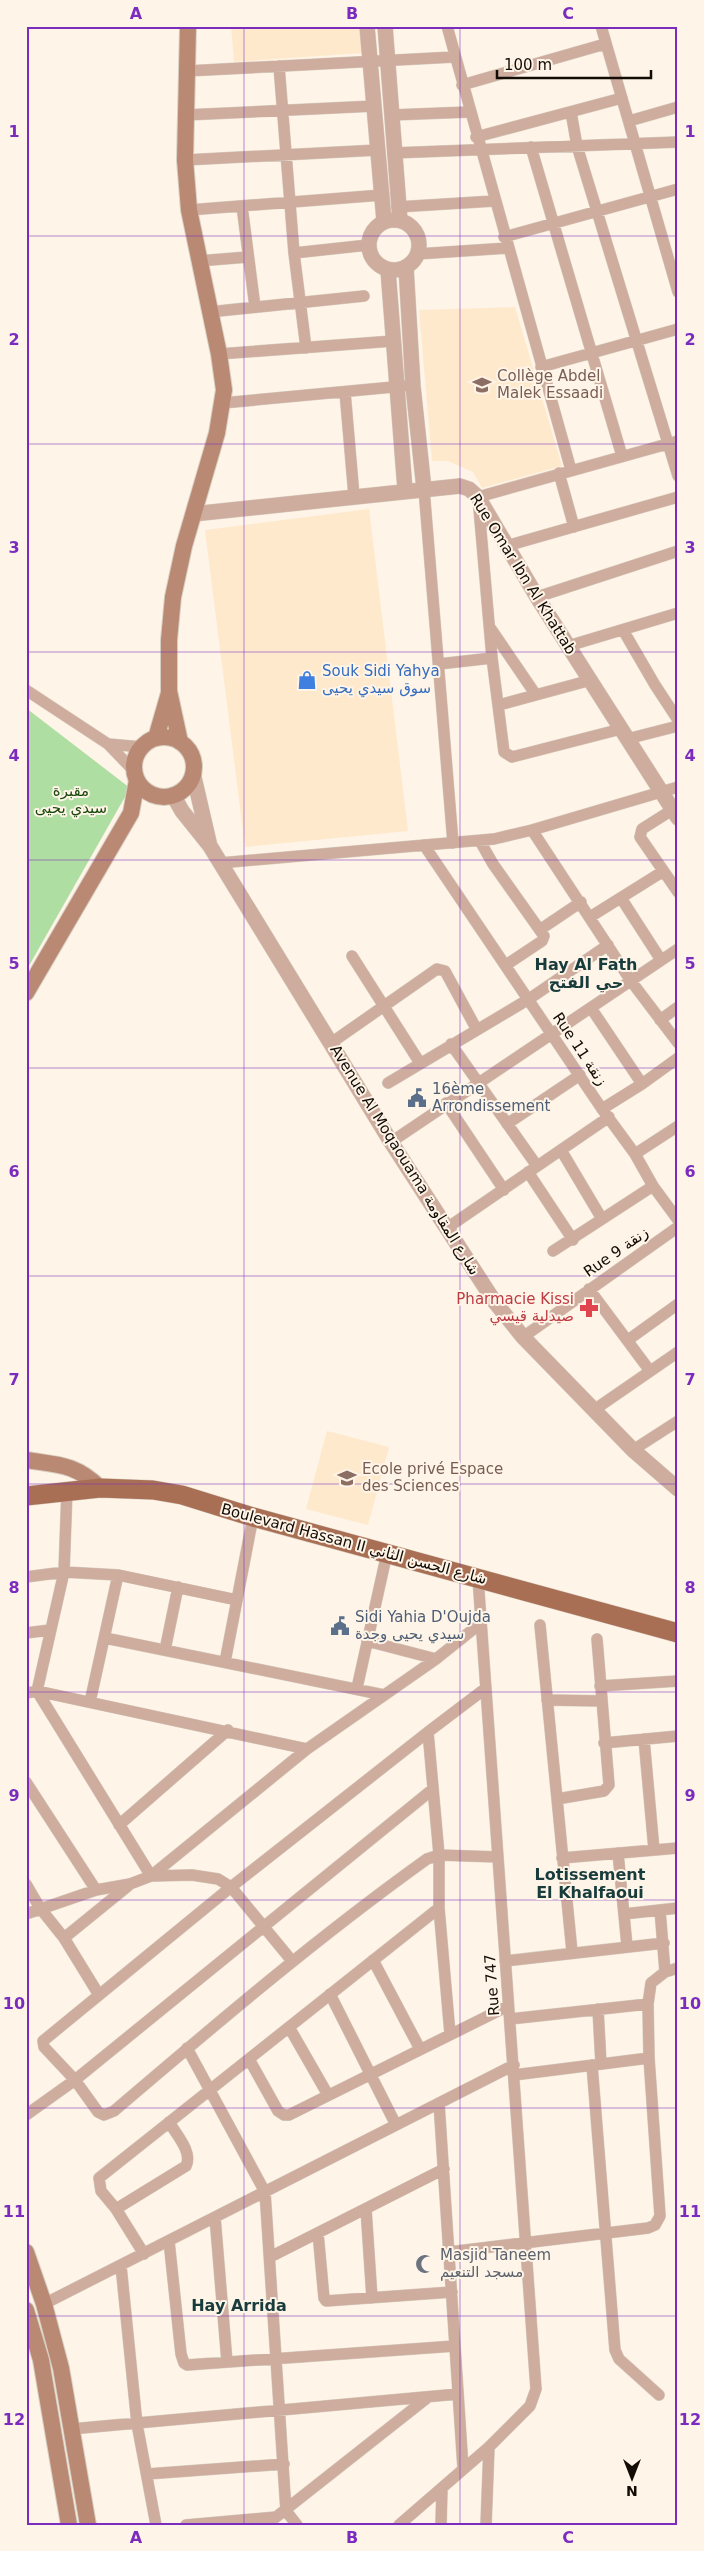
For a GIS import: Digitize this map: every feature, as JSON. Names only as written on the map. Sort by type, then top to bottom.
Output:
[{"type":"main road","points":[[180,742],[169,691],[169,640],[173,597],[193,514],[217,433],[223,403],[220,354],[198,261],[189,210],[185,115],[188,26]]},
{"type":"main road","points":[[26,993],[131,813],[136,776],[136,759],[149,743],[169,691]]},
{"type":"main road","points":[[131,813],[188,786],[193,773],[191,754],[180,742],[169,738],[149,743]]},
{"type":"main road","points":[[136,776],[147,791],[167,796]]},
{"type":"main road","points":[[26,1460],[76,1469],[86,1474],[100,1488]]},
{"type":"main road","name":"Boulevard Hassan II شارع الحسن الثاني","points":[[26,1496],[100,1488],[153,1490],[182,1495],[253,1517],[678,1633]]},
{"type":"main road","points":[[26,2252],[44,2304],[61,2368],[88,2525]]},
{"type":"main road","points":[[26,2310],[41,2360],[69,2525]]},
{"type":"street","points":[[368,26],[375,106],[398,214],[416,233],[419,243],[417,254],[406,267],[388,270],[374,261],[368,245],[374,229],[384,221],[398,214],[494,201]]},
{"type":"street","points":[[384,221],[382,195],[391,115],[385,26]]},
{"type":"street","points":[[601,26],[678,292]]},
{"type":"street","points":[[450,27],[454,57],[469,112],[571,470]]},
{"type":"street","points":[[462,85],[605,44]]},
{"type":"street","points":[[187,72],[454,57]]},
{"type":"street","points":[[279,66],[294,253],[306,348]]},
{"type":"street","points":[[476,136],[622,98]]},
{"type":"street","points":[[185,115],[375,106]]},
{"type":"street","points":[[629,121],[678,108]]},
{"type":"street","points":[[391,115],[469,112]]},
{"type":"street","points":[[571,112],[577,146],[596,211],[637,340],[673,442],[678,476]]},
{"type":"street","points":[[186,160],[678,142]]},
{"type":"street","points":[[531,148],[622,456]]},
{"type":"street","points":[[417,254],[506,242],[553,223],[678,189]]},
{"type":"street","points":[[189,210],[382,195]]},
{"type":"street","points":[[242,206],[254,307]]},
{"type":"street","points":[[294,253],[368,245]]},
{"type":"street","points":[[198,261],[248,257]]},
{"type":"street","points":[[406,267],[413,386],[424,489],[453,843]]},
{"type":"street","points":[[388,270],[405,490]]},
{"type":"street","points":[[209,312],[364,296]]},
{"type":"street","points":[[541,367],[678,329]]},
{"type":"street","points":[[220,354],[393,341]]},
{"type":"street","points":[[223,403],[413,386]]},
{"type":"street","points":[[345,392],[354,496]]},
{"type":"street","points":[[673,442],[559,473],[478,498],[492,658],[504,752],[509,756],[624,734],[678,726]]},
{"type":"street","points":[[559,473],[574,527]]},
{"type":"street","name":"Rue Omar Ibn Al Khattab","points":[[193,514],[405,490],[465,486],[478,498],[537,597],[592,680],[675,814]]},
{"type":"street","points":[[506,546],[678,497]]},
{"type":"street","points":[[537,597],[678,551]]},
{"type":"street","points":[[568,646],[678,613]]},
{"type":"street","points":[[489,626],[536,695]]},
{"type":"street","points":[[623,630],[678,720]]},
{"type":"street","points":[[439,664],[492,658]]},
{"type":"street","points":[[499,705],[592,680]]},
{"type":"street","points":[[26,690],[108,744],[136,776]]},
{"type":"street","points":[[108,744],[149,743]]},
{"type":"street","name":"Avenue Al Moqaouama شارع المقاومة","points":[[193,773],[210,846]]},
{"type":"street","points":[[220,863],[480,841],[532,830],[678,787]]},
{"type":"street","name":"Avenue Al Moqaouama شارع المقاومة","points":[[167,796],[182,811],[210,846],[391,1142],[494,1301],[523,1337],[633,1450],[678,1489]]},
{"type":"street","points":[[675,814],[642,829],[640,834],[641,840],[678,892]]},
{"type":"street","points":[[532,830],[581,902],[631,981],[678,1043]]},
{"type":"street","points":[[480,841],[493,864],[541,929],[544,936],[542,940],[506,965]]},
{"type":"street","name":"Rue 11 زنقة","points":[[424,845],[605,1113],[635,1154],[653,1186],[678,1220]]},
{"type":"street","points":[[590,917],[662,872]]},
{"type":"street","points":[[621,898],[661,960]]},
{"type":"street","points":[[541,929],[581,902]]},
{"type":"street","points":[[388,1083],[529,999],[608,945]]},
{"type":"street","points":[[391,1142],[477,1082],[678,949]]},
{"type":"street","points":[[352,956],[420,1063]]},
{"type":"street","points":[[331,1043],[426,976],[441,969],[445,971],[477,1030]]},
{"type":"street","points":[[660,1020],[678,1007]]},
{"type":"street","points":[[591,1008],[642,1084]]},
{"type":"street","points":[[451,1044],[507,1124],[573,1240]]},
{"type":"street","points":[[447,1228],[561,1150],[605,1113],[678,1058]]},
{"type":"street","points":[[507,1124],[580,1075]]},
{"type":"street","points":[[446,1103],[504,1190]]},
{"type":"street","points":[[635,1154],[677,1127]]},
{"type":"street","points":[[561,1150],[602,1219]]},
{"type":"street","points":[[553,1251],[573,1240],[653,1186]]},
{"type":"street","name":"Rue 9 زنقة","points":[[523,1337],[678,1227]]},
{"type":"street","points":[[589,1289],[650,1371]]},
{"type":"street","points":[[628,1340],[678,1304]]},
{"type":"street","points":[[594,1410],[678,1352]]},
{"type":"street","points":[[633,1450],[678,1421]]},
{"type":"street","points":[[68,1490],[64,1572],[32,1692],[151,1876]]},
{"type":"street","points":[[225,1662],[253,1517]]},
{"type":"street","points":[[357,1688],[387,1553]]},
{"type":"street","points":[[26,1577],[64,1572],[118,1575],[237,1600]]},
{"type":"street","points":[[90,1702],[118,1575]]},
{"type":"street","name":"Rue 747","points":[[478,1578],[536,2389],[530,2406],[489,2446]]},
{"type":"street","points":[[165,1650],[178,1587]]},
{"type":"street","points":[[26,1914],[96,1890],[130,1884],[151,1876],[307,1749],[436,1659],[481,1623]]},
{"type":"street","points":[[540,1625],[572,1952]]},
{"type":"street","points":[[26,1633],[50,1630]]},
{"type":"street","points":[[104,1638],[384,1695]]},
{"type":"street","points":[[556,1799],[604,1791],[608,1788],[597,1639]]},
{"type":"street","points":[[368,1641],[436,1659]]},
{"type":"street","points":[[600,1686],[678,1681]]},
{"type":"street","points":[[486,1688],[231,1886],[43,2041],[44,2047],[75,2080],[98,2112],[104,2116],[114,2110],[292,1960],[427,1859],[439,1855],[498,1857]]},
{"type":"street","points":[[32,1692],[228,1730],[307,1749]]},
{"type":"street","points":[[546,1700],[602,1700]]},
{"type":"street","points":[[119,1825],[228,1730]]},
{"type":"street","points":[[428,1732],[439,1855],[439,1908],[450,2034]]},
{"type":"street","points":[[604,1743],[678,1736]]},
{"type":"street","points":[[644,1739],[654,1850]]},
{"type":"street","points":[[26,1782],[96,1890]]},
{"type":"street","points":[[26,2115],[75,2080],[433,1789]]},
{"type":"street","points":[[562,1858],[678,1848]]},
{"type":"street","points":[[618,1853],[627,1946]]},
{"type":"street","points":[[151,1876],[192,1875],[218,1879],[231,1886],[292,1960]]},
{"type":"street","points":[[26,1884],[40,1908],[64,1938],[99,1995]]},
{"type":"street","points":[[64,1938],[130,1884]]},
{"type":"street","points":[[144,2254],[116,2209],[101,2191],[99,2178],[439,1908]]},
{"type":"street","points":[[624,1914],[678,1908]]},
{"type":"street","points":[[660,1910],[665,1972]]},
{"type":"street","points":[[505,1961],[664,1943]]},
{"type":"street","points":[[373,1960],[420,2049]]},
{"type":"street","points":[[449,2252],[648,2228],[654,2225],[660,2216],[649,2058],[648,2004],[651,1983],[665,1972],[678,1968]]},
{"type":"street","points":[[330,1994],[396,2125]]},
{"type":"street","points":[[510,2019],[648,2004]]},
{"type":"street","points":[[249,2059],[278,2111],[284,2115],[508,2006]]},
{"type":"street","points":[[598,2010],[597,2064],[605,2233],[615,2350],[619,2359],[659,2395]]},
{"type":"street","points":[[289,2027],[328,2095]]},
{"type":"street","points":[[187,2048],[265,2192],[286,2511],[297,2525]]},
{"type":"street","points":[[44,2304],[439,2103],[514,2070],[649,2058]]},
{"type":"street","points":[[439,2103],[463,2468]]},
{"type":"street","points":[[116,2209],[186,2166],[188,2158],[186,2150],[169,2122]]},
{"type":"street","points":[[270,2257],[444,2169]]},
{"type":"street","points":[[366,2209],[372,2298]]},
{"type":"street","points":[[216,2217],[227,2362]]},
{"type":"street","points":[[318,2233],[324,2298],[331,2302],[452,2292]]},
{"type":"street","points":[[169,2241],[182,2359],[187,2364],[455,2346]]},
{"type":"street","points":[[121,2266],[137,2424],[148,2474],[156,2525]]},
{"type":"street","points":[[71,2430],[458,2394]]},
{"type":"street","points":[[266,2525],[428,2398]]},
{"type":"street","points":[[399,2525],[489,2446]]},
{"type":"street","points":[[486,2525],[489,2446]]},
{"type":"street","points":[[148,2474],[284,2464]]},
{"type":"street","points":[[441,2525],[442,2488]]},
{"type":"street","points":[[186,2525],[276,2517]]},
{"type":"shaded area","points":[[231,26],[361,26],[363,53],[234,62]]},
{"type":"shaded area","name":"Collège Abdel Malek Essaadi","points":[[515,307],[562,466],[482,488],[473,472],[448,461],[432,461],[419,310]]},
{"type":"shaded area","name":"Souk Sidi Yahya سوق سيدي يحيى","points":[[369,509],[408,831],[245,847],[205,530]]},
{"type":"shaded area","name":"Ecole privé Espace des Sciences","points":[[327,1431],[389,1447],[368,1525],[306,1509]]},
{"type":"green space","name":"مقبرة سيدي يحيى","points":[[26,708],[130,788],[26,971]]},
{"type":"place","name":"Collège Abdel Malek Essaadi","points":[[482,385]]},
{"type":"place","name":"Souk Sidi Yahya سوق سيدي يحيى","points":[[307,680]]},
{"type":"place","name":"16ème Arrondissement","points":[[417,1098]]},
{"type":"place","name":"Pharmacie Kissi صيدلية قيسي","points":[[589,1308]]},
{"type":"place","name":"Ecole privé Espace des Sciences","points":[[347,1478]]},
{"type":"place","name":"Sidi Yahia D'Oujda سيدي يحيى وجدة","points":[[340,1626]]},
{"type":"place","name":"Masjid Taneem مسجد التنعيم","points":[[425,2264]]},
{"type":"district","name":"Hay Al Fath حي الفتح","points":[[586,973]]},
{"type":"district","name":"Lotissement El Khalfaoui","points":[[590,1883]]},
{"type":"district","name":"Hay Arrida","points":[[239,2305]]}]
